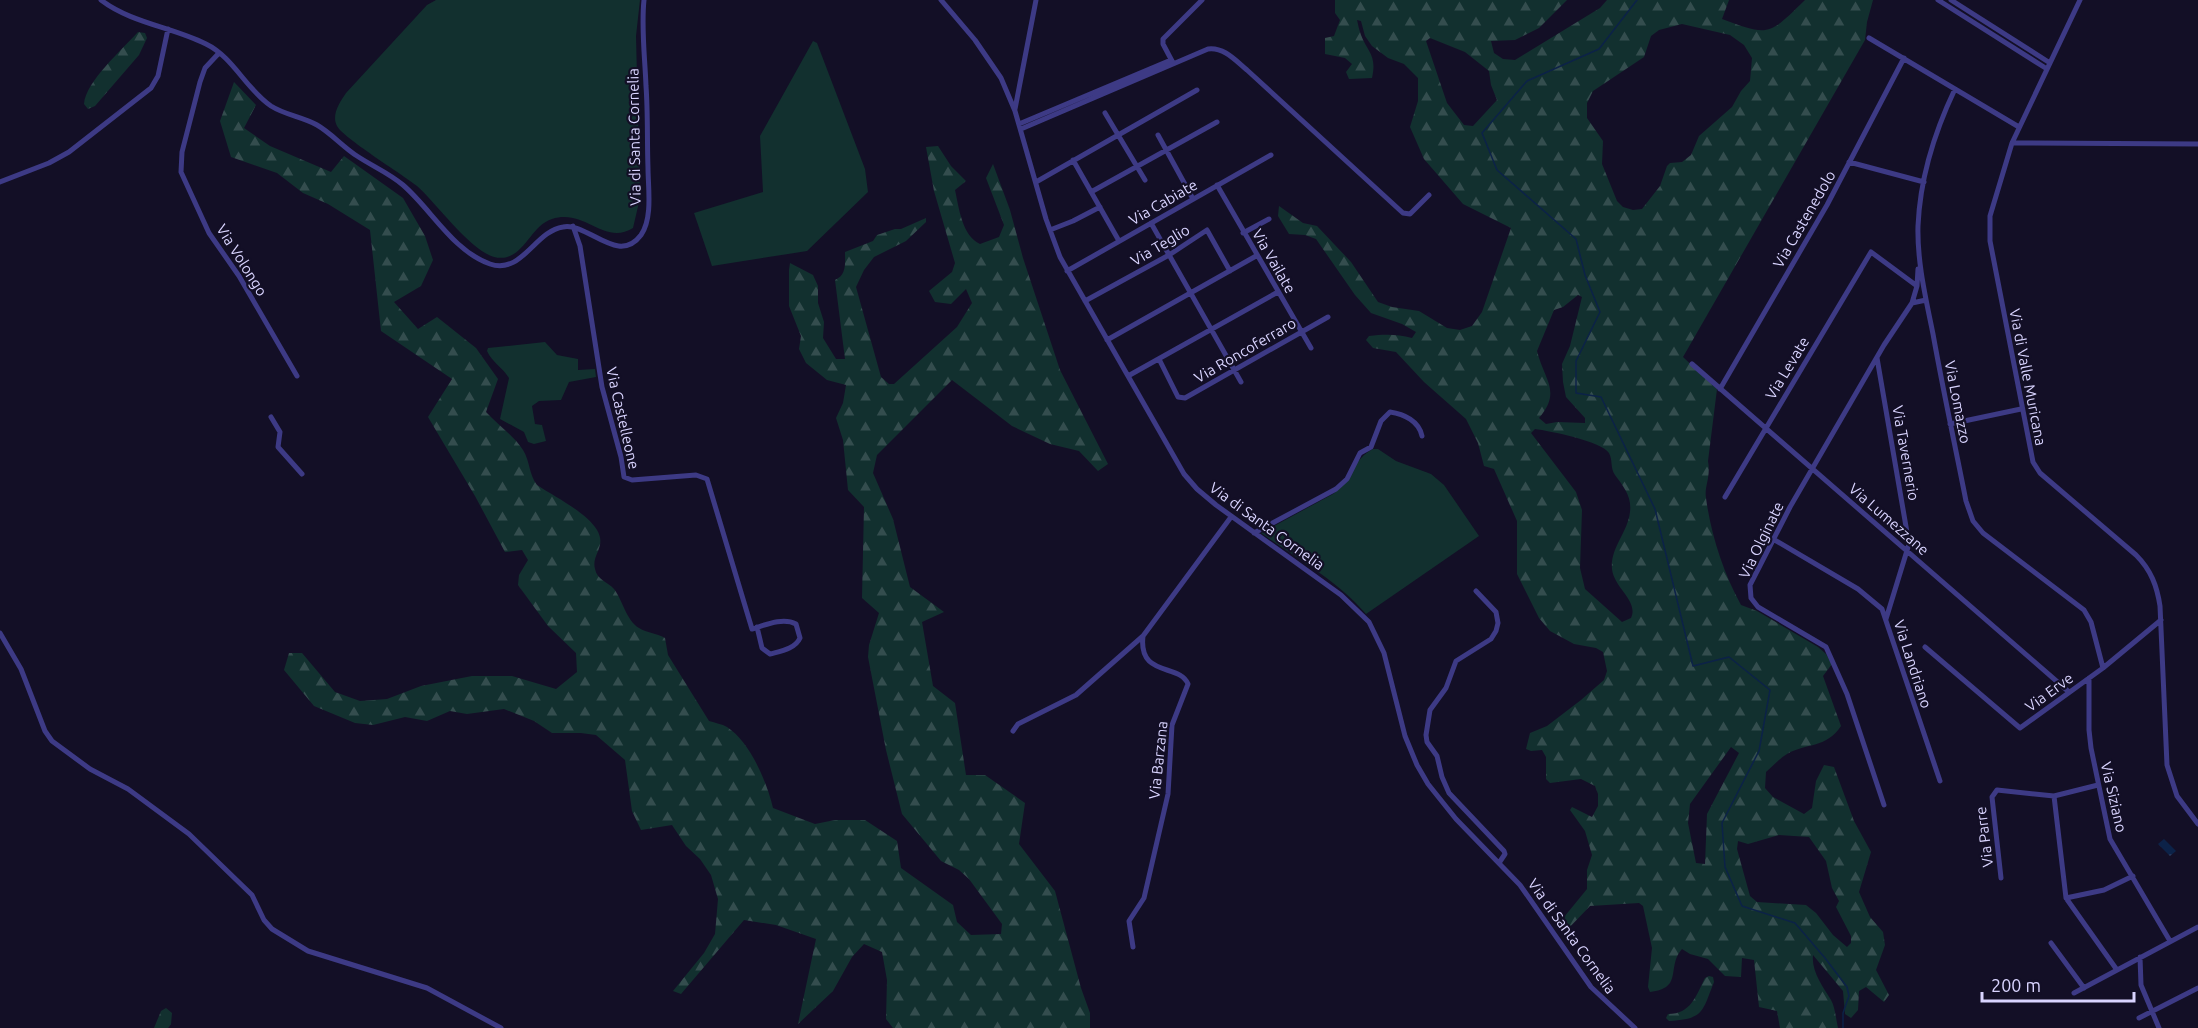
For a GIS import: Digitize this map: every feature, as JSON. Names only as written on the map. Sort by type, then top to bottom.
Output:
[{"type":"street","points":[[101,0],[123,13],[206,44],[219,53],[268,104],[321,128],[358,157],[396,180],[447,233],[486,262],[498,266],[512,263],[550,232],[559,227],[573,226]]},
{"type":"street","name":"Via di Santa Cornelia","points":[[573,226],[583,229],[604,243],[621,245],[637,239],[646,224],[648,145],[644,0]]},
{"type":"street","name":"Via di Santa Cornelia","points":[[941,0],[975,40],[1001,78],[1015,111],[1050,230],[1067,271],[1184,474],[1197,489],[1231,517],[1341,595],[1369,622],[1384,653],[1400,721],[1417,765],[1439,799],[1537,906],[1591,987],[1635,1028]]},
{"type":"street","points":[[1015,111],[1036,0]]},
{"type":"street","points":[[1173,62],[1162,39],[1202,0]]},
{"type":"street","points":[[1938,0],[2048,66]]},
{"type":"street","points":[[1951,0],[2048,66]]},
{"type":"street","name":"Via di Valle Muricana","points":[[2080,0],[2012,143],[1990,216],[1989,234],[2021,410],[2030,454],[2036,468],[2140,559],[2155,581],[2161,620],[2167,765],[2177,796],[2198,824]]},
{"type":"street","points":[[0,182],[49,163],[69,152],[151,88],[158,76],[168,29]]},
{"type":"street","points":[[1869,38],[2019,127]]},
{"type":"street","points":[[1020,127],[1173,62],[1210,49],[1223,51],[1403,213],[1410,214],[1429,195]]},
{"type":"street","name":"Via Volongo","points":[[219,53],[206,69],[200,82],[182,152],[181,172],[209,233],[240,276],[297,376]]},
{"type":"street","name":"Via Castenedolo","points":[[1720,388],[1827,205],[1904,58]]},
{"type":"street","name":"Via Lomazzo","points":[[1955,89],[1938,126],[1924,182],[1918,225],[1919,259],[1926,300],[1966,501],[1973,521],[1983,533],[2084,610],[2091,622],[2103,668]]},
{"type":"street","points":[[1036,182],[1197,90]]},
{"type":"street","points":[[1105,113],[1145,180]]},
{"type":"street","points":[[1091,192],[1217,122]]},
{"type":"street","points":[[1158,135],[1193,199]]},
{"type":"street","points":[[2012,143],[2198,144]]},
{"type":"street","name":"Via Cabiate","points":[[1067,271],[1271,155]]},
{"type":"street","points":[[1073,160],[1119,241]]},
{"type":"street","points":[[1849,162],[1924,182]]},
{"type":"street","name":"Via Vailate","points":[[1217,185],[1311,348]]},
{"type":"street","points":[[1050,230],[1100,207]]},
{"type":"street","points":[[1244,233],[1269,219]]},
{"type":"street","points":[[1151,223],[1241,382]]},
{"type":"street","name":"Via Castelleone","points":[[573,226],[580,246],[602,387],[625,478],[632,480],[696,475],[708,480],[752,629],[757,627],[783,621],[790,621],[796,624],[800,638],[798,643],[791,647],[770,654],[762,648],[757,627]]},
{"type":"street","name":"Via Teglio","points":[[1085,301],[1169,255],[1207,230],[1230,271]]},
{"type":"street","name":"Via Levate","points":[[1725,497],[1871,252],[1917,286]]},
{"type":"street","points":[[1107,340],[1256,256]]},
{"type":"street","name":"Via Olginate","points":[[1884,805],[1847,694],[1826,647],[1758,607],[1751,598],[1749,585],[1812,469],[1911,303],[1917,286],[1919,259]]},
{"type":"street","points":[[1128,376],[1278,292]]},
{"type":"street","points":[[1911,303],[1926,300]]},
{"type":"street","name":"Via Roncoferraro","points":[[1159,359],[1178,397],[1182,399],[1328,317]]},
{"type":"street","name":"Via Tavernerio","points":[[1877,358],[1909,541],[1908,552]]},
{"type":"street","name":"Via Lumezzane","points":[[1692,364],[2069,692]]},
{"type":"street","points":[[1950,424],[2021,410]]},
{"type":"street","points":[[1254,533],[1336,489],[1347,479],[1356,458],[1365,449],[1371,447],[1381,421],[1390,412],[1411,419],[1419,426],[1422,436]]},
{"type":"street","points":[[271,417],[280,432],[278,447],[302,474]]},
{"type":"street","points":[[1013,731],[1018,724],[1076,695],[1143,636],[1231,517]]},
{"type":"street","name":"Via Landriano","points":[[1773,539],[1858,590],[1882,609],[1940,781]]},
{"type":"street","points":[[1886,619],[1908,552]]},
{"type":"street","points":[[1476,591],[1496,612],[1498,623],[1496,631],[1491,639],[1456,661],[1446,688],[1430,710],[1426,735],[1427,742],[1437,756],[1449,793],[1504,850],[1505,854],[1499,863]]},
{"type":"street","name":"Via Erve","points":[[1925,647],[2020,728],[2103,668],[2161,620]]},
{"type":"street","points":[[0,633],[21,669],[45,731],[52,741],[90,769],[128,789],[189,834],[252,895],[264,921],[272,929],[308,951],[427,988],[501,1028]]},
{"type":"street","name":"Via Barzana","points":[[1133,947],[1129,921],[1143,900],[1170,785],[1172,725],[1188,684],[1184,677],[1154,665],[1148,660],[1143,650],[1143,636]]},
{"type":"street","name":"Via Siziano","points":[[2089,678],[2089,730],[2110,839],[2170,941]]},
{"type":"street","name":"Via Parre","points":[[2001,878],[1993,793],[1997,790],[2054,796],[2098,785]]},
{"type":"street","points":[[2054,796],[2066,898],[2117,970]]},
{"type":"street","points":[[2066,898],[2104,890],[2133,876]]},
{"type":"street","points":[[2074,993],[2198,927]]},
{"type":"street","points":[[2051,943],[2084,988]]},
{"type":"street","points":[[2140,957],[2141,985],[2159,1028]]},
{"type":"street","points":[[2139,1018],[2198,988]]},
{"type":"green space","points":[[436,0],[640,0],[636,36],[640,198],[633,228],[613,233],[574,218],[552,219],[537,229],[512,255],[504,258],[494,257],[485,253],[464,236],[417,186],[341,131],[335,122],[335,117],[346,93],[427,5]]},
{"type":"green space","points":[[1335,0],[1567,0],[1539,28],[1515,40],[1491,41],[1494,53],[1503,59],[1515,60],[1600,8],[1607,0],[1729,0],[1722,19],[1750,29],[1760,30],[1776,26],[1805,0],[1873,0],[1865,40],[1683,357],[1717,389],[1706,498],[1719,553],[1741,605],[1757,611],[1818,647],[1832,664],[1823,676],[1841,726],[1823,742],[1794,751],[1782,758],[1766,772],[1765,788],[1773,797],[1804,814],[1812,808],[1816,781],[1824,765],[1834,767],[1854,821],[1871,852],[1859,892],[1870,917],[1883,932],[1885,945],[1876,970],[1889,995],[1884,1002],[1866,987],[1859,991],[1858,1010],[1851,1018],[1845,1014],[1843,991],[1813,955],[1816,973],[1832,1003],[1838,1028],[1780,1028],[1777,1011],[1759,1007],[1754,960],[1742,958],[1741,977],[1725,976],[1708,959],[1682,949],[1677,956],[1671,981],[1660,990],[1650,992],[1648,987],[1652,948],[1643,906],[1639,903],[1590,906],[1565,932],[1560,922],[1587,889],[1587,870],[1592,855],[1585,831],[1570,810],[1572,807],[1592,817],[1598,806],[1598,794],[1595,786],[1581,779],[1550,783],[1546,779],[1546,757],[1542,750],[1526,749],[1530,733],[1547,726],[1604,680],[1607,671],[1603,652],[1596,648],[1574,644],[1550,631],[1539,618],[1517,574],[1517,521],[1494,469],[1484,466],[1478,443],[1466,419],[1424,382],[1396,352],[1373,348],[1366,340],[1369,336],[1380,335],[1412,338],[1416,332],[1402,324],[1371,313],[1355,295],[1316,239],[1305,235],[1289,234],[1278,216],[1279,206],[1303,223],[1317,226],[1351,262],[1378,302],[1392,307],[1419,311],[1447,328],[1460,330],[1472,326],[1482,312],[1511,228],[1463,204],[1424,159],[1410,127],[1418,101],[1418,78],[1404,64],[1388,58],[1372,46],[1365,36],[1361,21],[1357,20],[1373,59],[1372,78],[1349,79],[1346,72],[1352,64],[1345,58],[1325,54],[1325,38],[1334,36],[1340,20],[1335,13]],"holes":[[[1682,24],[1730,35],[1744,45],[1752,58],[1750,81],[1732,107],[1699,136],[1691,155],[1682,162],[1670,163],[1660,186],[1642,209],[1633,210],[1623,207],[1617,201],[1602,164],[1603,141],[1587,118],[1587,103],[1593,91],[1644,57],[1651,36],[1659,30]],[[1430,38],[1465,52],[1489,71],[1497,100],[1473,126],[1464,125],[1447,103],[1426,41]],[[1578,295],[1582,297],[1570,346],[1562,364],[1566,397],[1585,418],[1585,423],[1546,424],[1539,418],[1546,409],[1550,393],[1537,351],[1554,310],[1563,307]],[[1535,429],[1575,437],[1596,444],[1609,453],[1613,472],[1630,502],[1629,519],[1616,547],[1612,569],[1632,606],[1631,618],[1622,622],[1585,589],[1580,568],[1582,510],[1576,492],[1531,433]],[[1731,747],[1739,753],[1707,814],[1705,864],[1696,863],[1688,823],[1690,804]],[[1779,835],[1809,837],[1826,861],[1832,888],[1839,901],[1836,907],[1851,936],[1851,943],[1847,947],[1806,905],[1757,902],[1750,896],[1737,849],[1738,841],[1748,844]]]},
{"type":"green space","points":[[138,32],[145,33],[147,38],[139,55],[95,106],[88,109],[84,104],[91,86],[106,66]]},
{"type":"green space","points":[[813,41],[817,43],[865,169],[868,192],[807,251],[712,266],[694,213],[763,192],[760,136]]},
{"type":"green space","points":[[234,82],[256,105],[244,128],[270,146],[331,172],[344,156],[403,198],[425,236],[433,260],[421,286],[394,302],[418,329],[437,317],[476,348],[498,379],[486,412],[523,450],[537,485],[578,511],[592,523],[600,536],[600,546],[594,564],[596,573],[614,589],[635,625],[642,630],[665,638],[668,655],[709,721],[727,727],[750,752],[767,786],[773,808],[815,824],[835,820],[865,820],[897,841],[901,868],[953,905],[957,922],[971,935],[1001,934],[1002,924],[969,879],[959,870],[941,861],[902,814],[886,750],[868,657],[869,645],[879,613],[862,598],[864,507],[848,490],[843,440],[836,418],[843,403],[846,385],[827,380],[806,363],[799,349],[801,336],[789,306],[789,270],[790,263],[813,275],[818,286],[818,303],[824,322],[823,338],[836,359],[845,359],[835,280],[842,275],[845,252],[873,241],[877,235],[901,229],[926,218],[926,222],[906,241],[874,257],[864,270],[856,287],[881,377],[889,384],[894,384],[957,327],[972,303],[966,289],[951,304],[935,302],[929,291],[952,272],[955,263],[934,191],[926,147],[938,146],[951,166],[966,181],[955,190],[958,205],[965,228],[969,235],[980,244],[999,237],[1004,225],[986,178],[993,164],[1010,210],[1023,258],[1060,370],[1108,464],[1098,471],[1079,451],[1050,444],[1012,426],[952,380],[877,455],[873,473],[893,519],[910,587],[944,612],[922,622],[933,686],[955,703],[966,775],[985,775],[1025,803],[1019,844],[1055,891],[1090,1013],[1090,1028],[893,1028],[886,1019],[887,980],[882,952],[864,944],[852,957],[833,991],[798,1024],[816,939],[776,925],[744,920],[681,994],[673,991],[704,953],[715,934],[718,899],[711,875],[700,859],[686,846],[672,825],[641,830],[632,811],[625,760],[596,735],[552,733],[534,721],[504,709],[467,714],[450,711],[427,721],[405,717],[373,725],[355,723],[314,706],[284,670],[289,653],[302,653],[335,692],[360,701],[387,699],[421,686],[472,676],[512,676],[556,689],[577,672],[576,653],[548,626],[518,585],[519,575],[528,560],[522,550],[505,552],[428,417],[452,379],[381,331],[370,230],[328,204],[303,193],[277,173],[231,157],[220,121]]},
{"type":"green space","points":[[545,342],[557,355],[578,359],[578,370],[595,369],[596,377],[569,382],[561,400],[539,401],[532,406],[535,424],[542,425],[546,441],[534,444],[528,442],[524,432],[500,419],[509,378],[487,351],[488,348]]},
{"type":"green space","points":[[1373,449],[1378,449],[1396,461],[1431,474],[1444,485],[1479,536],[1366,614],[1330,580],[1261,533],[1333,494],[1361,458]]},
{"type":"green space","points":[[1713,977],[1714,982],[1700,1012],[1689,1018],[1669,1021],[1666,1018],[1668,1014],[1682,1011],[1692,1003],[1705,978]]},
{"type":"green space","points":[[166,1008],[172,1013],[171,1024],[168,1028],[154,1028],[161,1011]]},
{"type":"water","points":[[2164,839],[2176,851],[2170,856],[2158,844]]},
{"type":"waterway","points":[[1637,0],[1599,49],[1527,81],[1482,133],[1497,170],[1576,239],[1585,275],[1600,312],[1576,361],[1576,393],[1601,397],[1655,509],[1693,666],[1729,657],[1770,690],[1759,751],[1722,823],[1725,867],[1742,906],[1795,923],[1847,987],[1849,996],[1843,1013],[1843,1028]]}]
